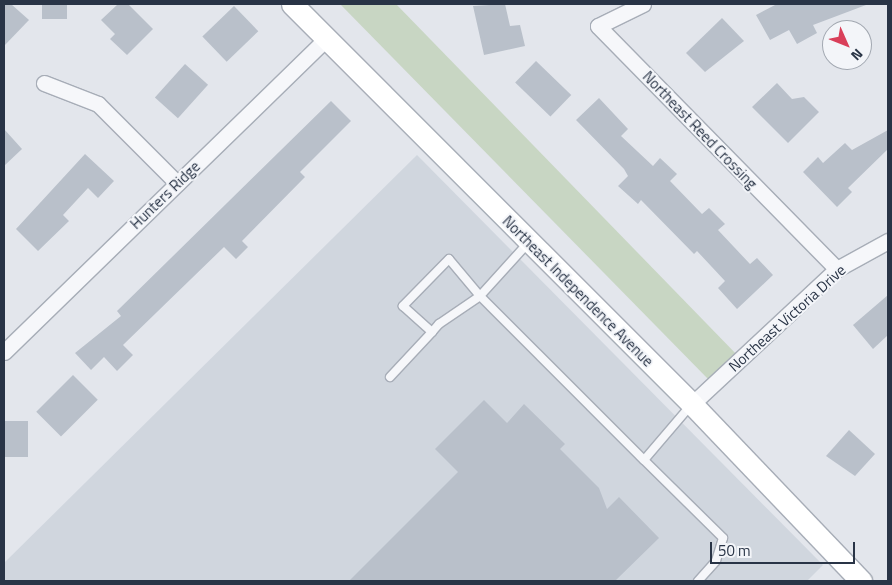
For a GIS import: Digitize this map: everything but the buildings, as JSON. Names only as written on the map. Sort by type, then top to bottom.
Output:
[{"type":"street","name":"Northeast Independence Avenue","points":[[292,4],[692,404],[861,581]]},
{"type":"street","name":"Northeast Reed Crossing","points":[[642,4],[598,26],[837,269]]},
{"type":"street","name":"Hunters Ridge","points":[[4,352],[326,39]]},
{"type":"street","points":[[44,83],[98,104],[177,184]]},
{"type":"street","name":"Northeast Victoria Drive","points":[[692,404],[837,269],[888,241]]},
{"type":"lane","points":[[390,377],[432,332],[480,296],[529,241]]},
{"type":"lane","points":[[432,332],[403,306],[449,259],[480,296],[723,538],[716,561],[698,581]]},
{"type":"lane","points":[[644,460],[692,404]]},
{"type":"shaded area","points":[[417,155],[823,565],[807,581],[4,581],[4,563]]},
{"type":"green space","points":[[340,4],[396,4],[741,359],[709,380]]}]
